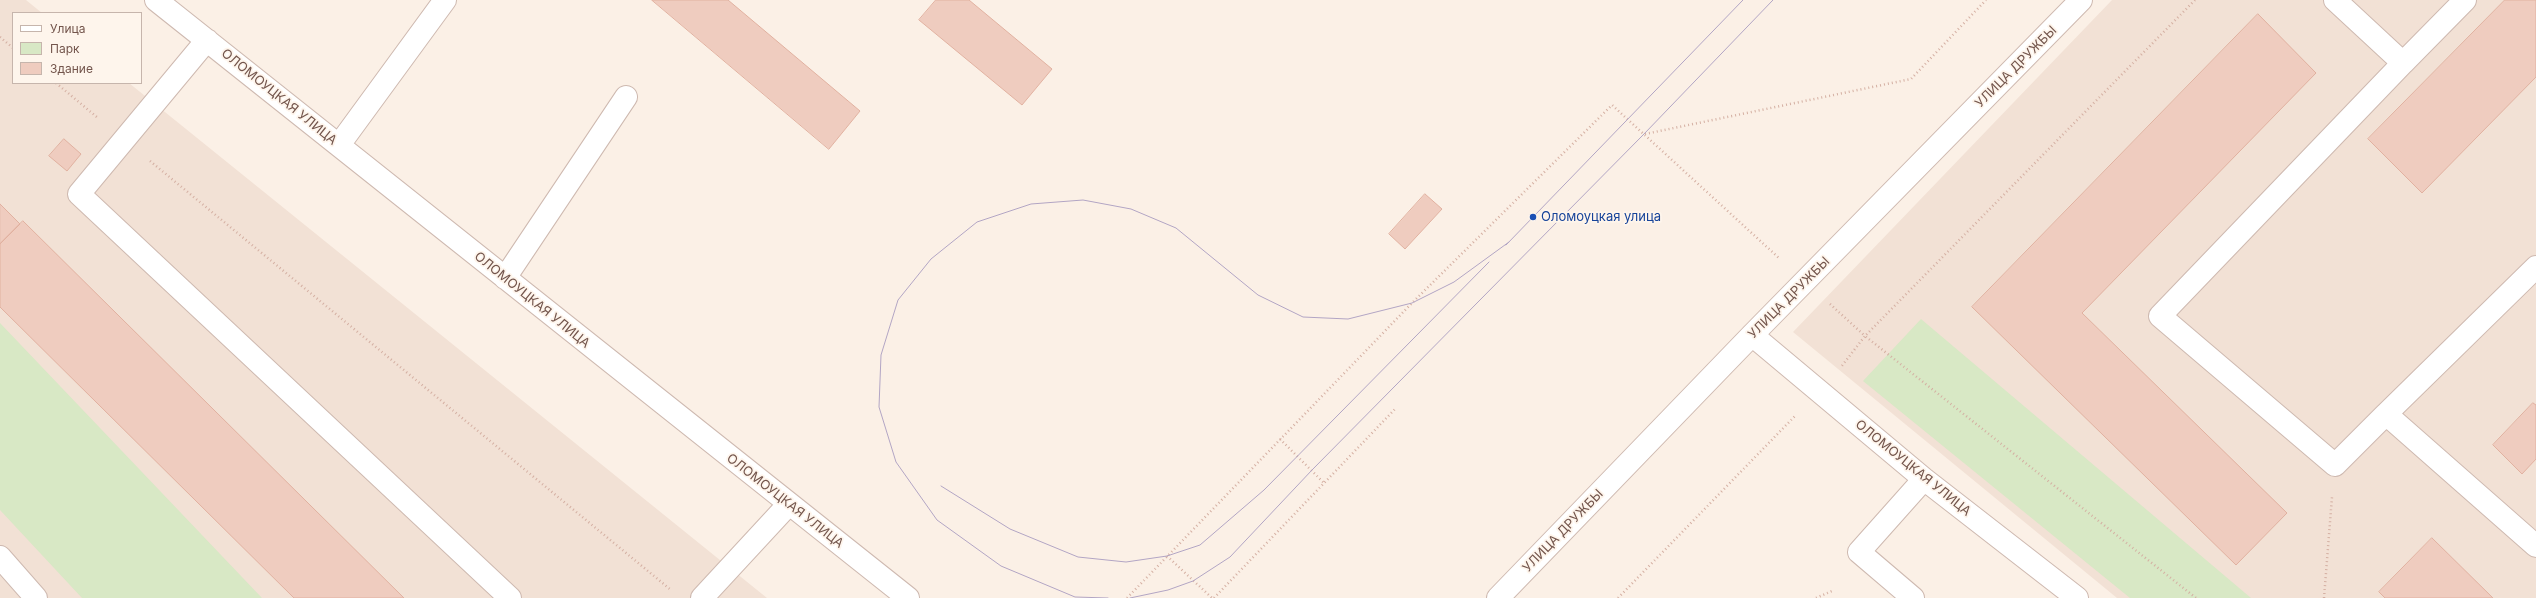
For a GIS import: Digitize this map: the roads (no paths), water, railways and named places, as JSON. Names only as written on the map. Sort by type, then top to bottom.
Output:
[{"type":"street","name":"ОЛОМОУЦКАЯ УЛИЦА","points":[[156,0],[788,505],[908,598]]},
{"type":"street","points":[[339,145],[445,0]]},
{"type":"street","name":"УЛИЦА ДРУЖБЫ","points":[[1498,598],[1752,335],[2081,0]]},
{"type":"street","points":[[2335,0],[2403,63]]},
{"type":"street","points":[[2465,0],[2160,316],[2335,465],[2536,267]]},
{"type":"street","points":[[207,40],[79,194],[510,598]]},
{"type":"street","points":[[505,278],[626,97]]},
{"type":"street","name":"ОЛОМОУЦКАЯ УЛИЦА","points":[[1752,335],[1924,479],[2077,598]]},
{"type":"street","points":[[2386,414],[2536,546]]},
{"type":"street","points":[[1913,598],[1859,552],[1924,479]]},
{"type":"street","points":[[702,598],[788,505]]},
{"type":"street","points":[[0,557],[36,598]]},
{"type":"tram line","points":[[1506,245],[1743,0]]},
{"type":"tram line","points":[[1130,598],[1168,590],[1193,581],[1230,557],[1312,470],[1644,134],[1773,0]]},
{"type":"tram line","points":[[1108,598],[1075,597],[1001,566],[937,520],[896,462],[879,407],[881,355],[898,300],[931,259],[977,222],[1031,204],[1083,200],[1131,209],[1176,228],[1258,295],[1303,317],[1348,319],[1412,303],[1454,282],[1509,242]]},
{"type":"tram line","points":[[941,486],[1010,529],[1078,557],[1126,562],[1167,556],[1200,545],[1264,490],[1489,262]]},
{"type":"place","name":"Оломоуцкая улица","points":[[1533,217]]}]
